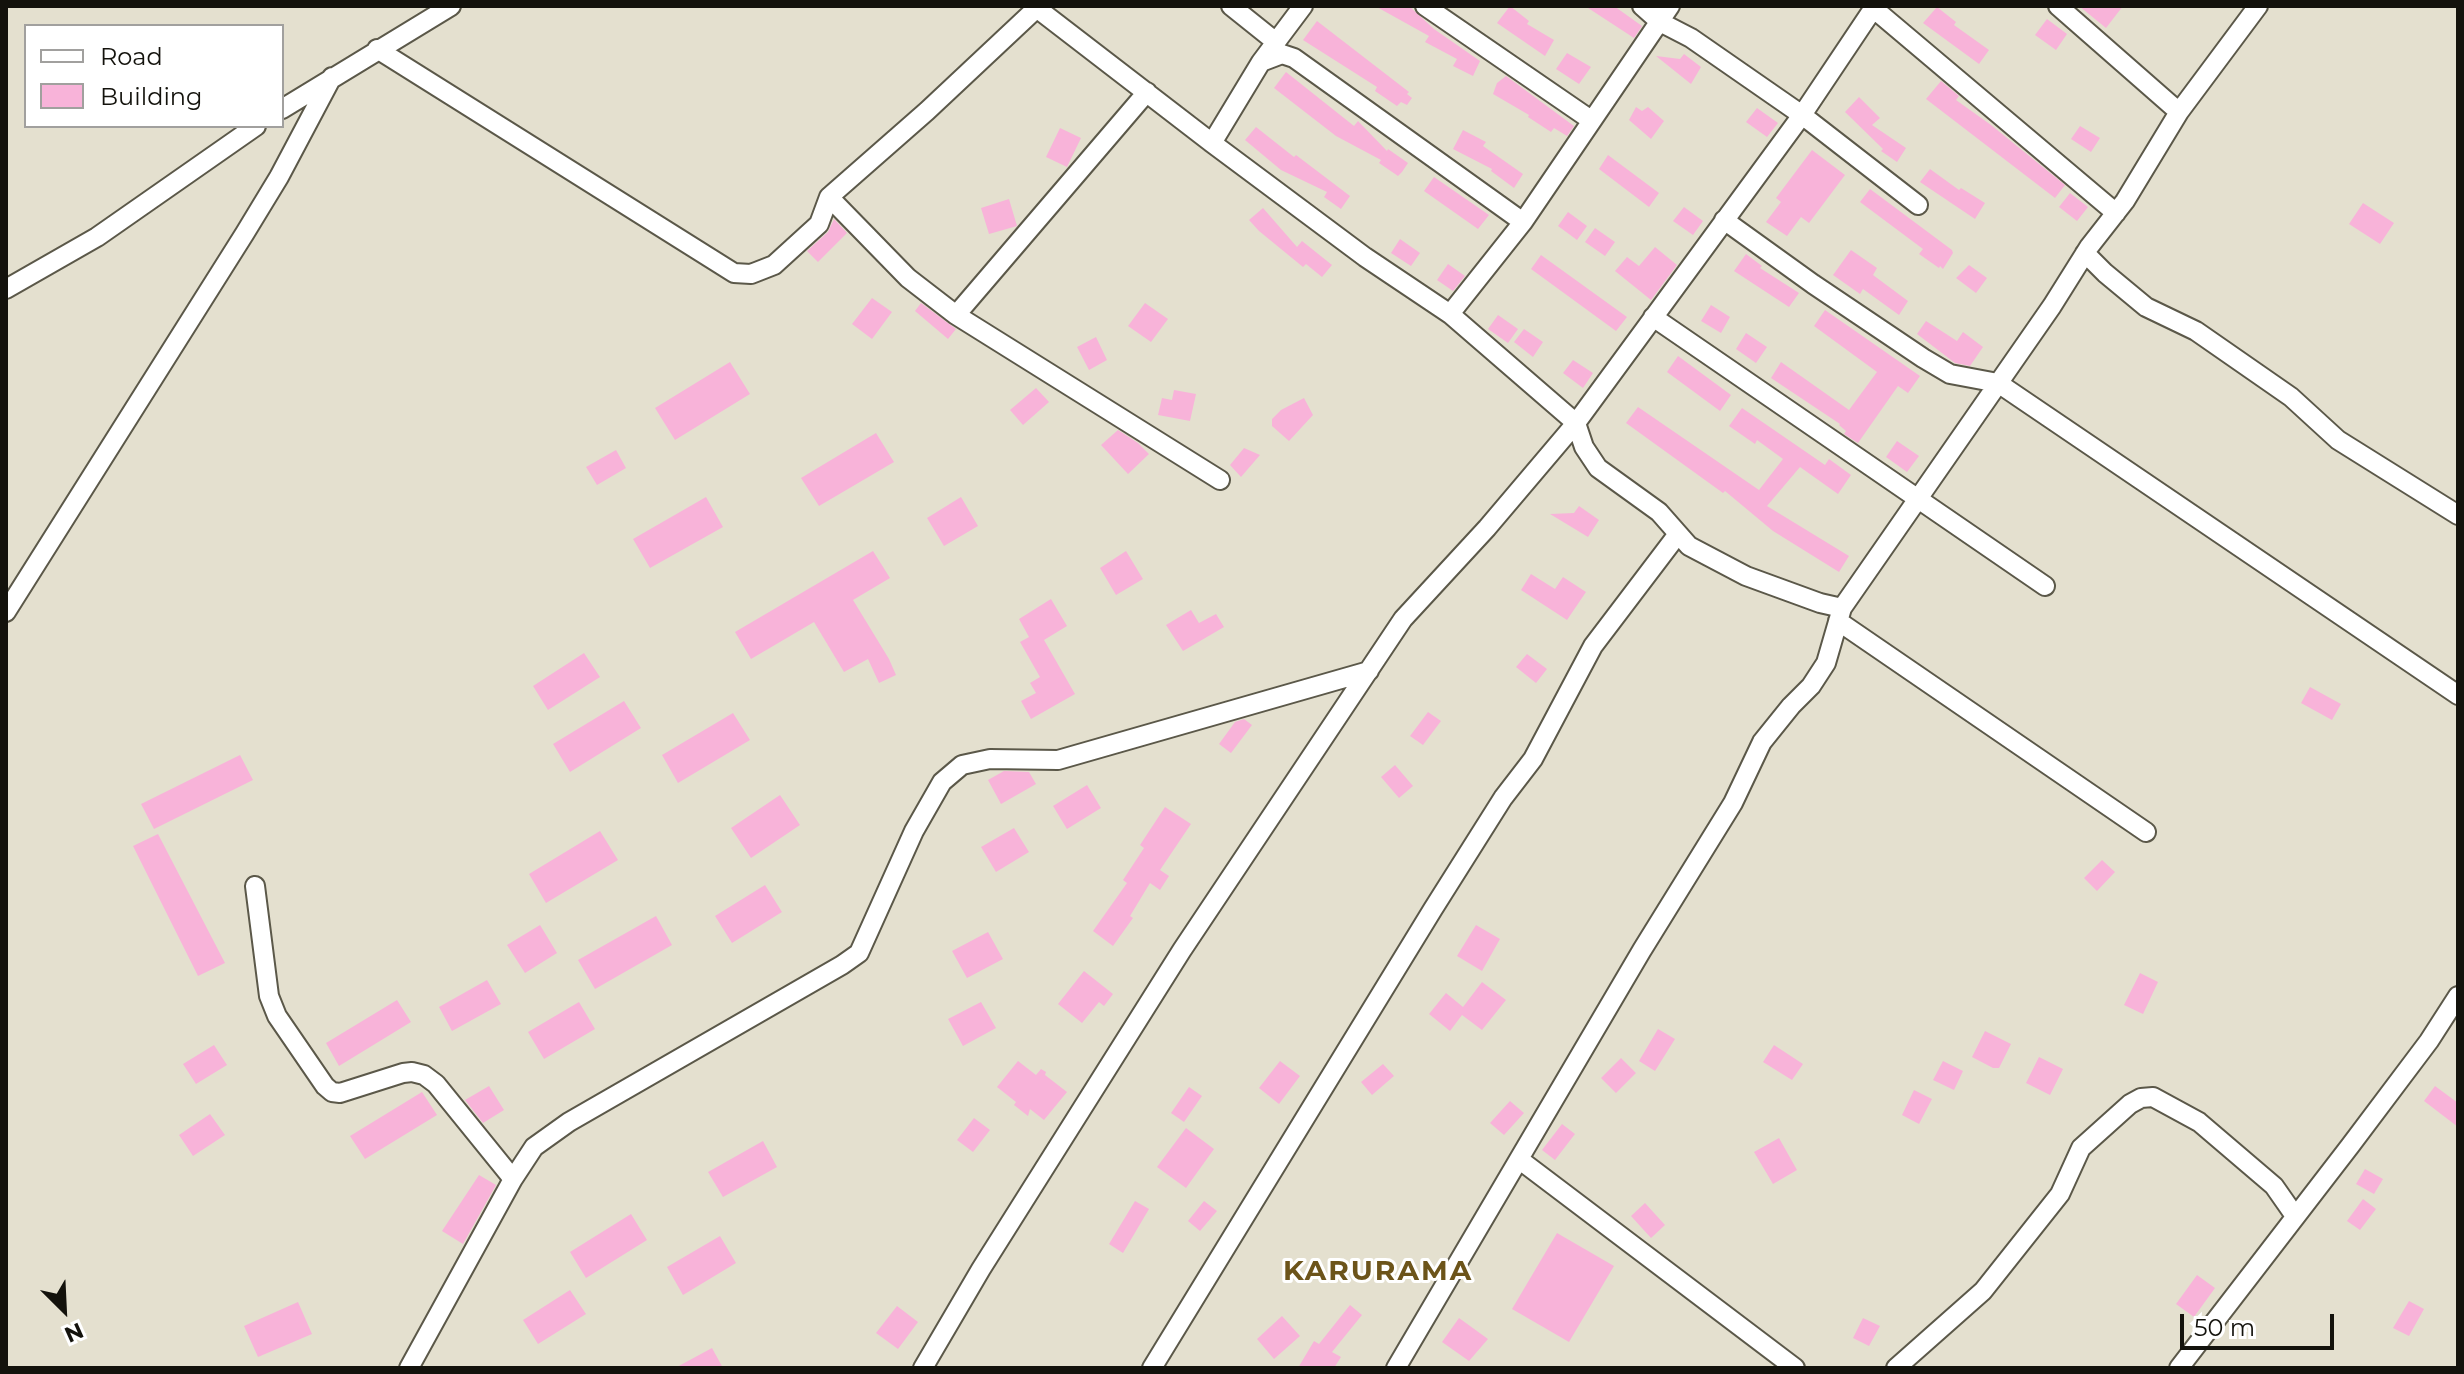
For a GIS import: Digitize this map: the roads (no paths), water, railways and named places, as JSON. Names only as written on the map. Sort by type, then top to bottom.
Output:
[{"type":"street","points":[[284,108],[451,6]]},
{"type":"street","points":[[1231,6],[1276,42]]},
{"type":"street","points":[[1212,143],[1261,62],[1303,6]]},
{"type":"street","points":[[1425,6],[1591,120]]},
{"type":"street","points":[[1642,6],[1665,14],[1691,38],[1802,115],[1918,205]]},
{"type":"street","points":[[2058,6],[2179,112]]},
{"type":"street","points":[[377,49],[734,273],[751,274],[774,265],[819,224],[829,197],[927,111],[1037,7],[1365,257],[1450,314],[1576,423],[1584,447],[1598,468],[1659,512],[1689,546],[1746,576],[1820,603],[1840,615],[2146,832]]},
{"type":"street","points":[[923,1368],[981,1269],[1182,950],[1403,619],[1487,528],[1576,423],[1802,115],[1874,7],[2116,213]]},
{"type":"street","points":[[1398,1367],[1466,1245],[1733,803],[1762,742],[1811,686],[1826,663],[1840,615],[1917,497],[2052,306],[2085,253],[2116,213],[2248,10]]},
{"type":"street","points":[[1450,314],[1523,222],[1665,14]]},
{"type":"street","points":[[1261,62],[1282,54],[1294,58],[1523,222]]},
{"type":"street","points":[[6,612],[259,211],[332,77]]},
{"type":"street","points":[[956,315],[1147,92]]},
{"type":"street","points":[[6,289],[97,237],[253,128]]},
{"type":"street","points":[[829,197],[908,278],[956,315],[1220,480]]},
{"type":"street","points":[[1724,220],[1923,358],[1950,374],[1998,383],[2458,695]]},
{"type":"street","points":[[2085,253],[2146,307],[2196,331],[2291,397],[2338,440],[2458,515]]},
{"type":"street","points":[[1653,317],[2045,586]]},
{"type":"street","points":[[1152,1368],[1433,909],[1503,798],[1533,759],[1593,646],[1678,534]]},
{"type":"street","points":[[409,1368],[513,1179],[534,1147],[569,1122],[859,953],[914,831],[942,782],[962,765],[990,759],[1058,760],[1369,671]]},
{"type":"street","points":[[255,886],[269,996],[277,1016],[325,1086],[332,1092],[340,1093],[403,1073],[424,1075],[436,1084],[513,1179]]},
{"type":"street","points":[[2179,1368],[2429,1041],[2458,996]]},
{"type":"street","points":[[1896,1368],[1983,1291],[2060,1194],[2081,1148],[2130,1104],[2141,1098],[2153,1097],[2199,1122],[2274,1186],[2295,1216]]},
{"type":"street","points":[[1520,1160],[1795,1368]]},
{"type":"district","name":"KARURAMA","points":[[1378,1272]]}]
